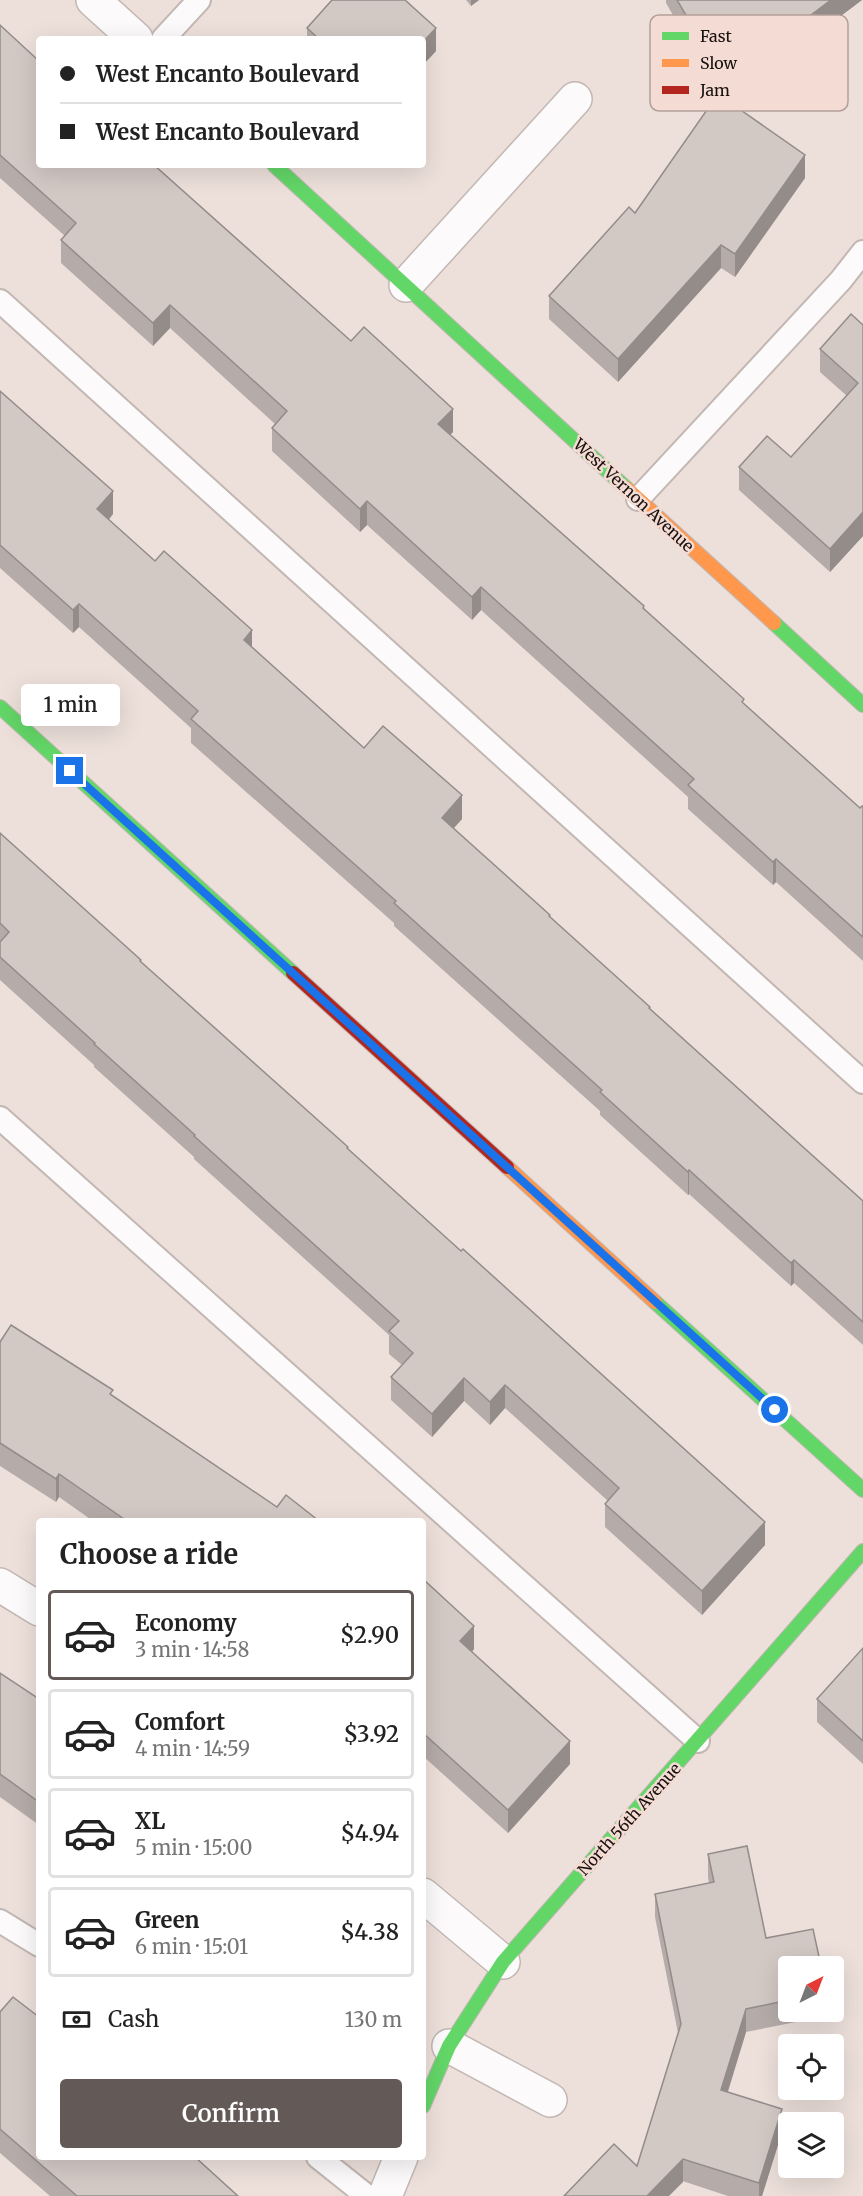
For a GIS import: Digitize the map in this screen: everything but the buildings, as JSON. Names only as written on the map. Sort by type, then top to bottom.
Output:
[{"type":"street","points":[[93,0],[133,36]]},
{"type":"street","points":[[406,285],[575,99]]},
{"type":"street","name":"West Vernon Avenue","points":[[277,168],[638,499],[859,694]]},
{"type":"street","points":[[0,707],[863,1490]]},
{"type":"street","name":"North 56th Avenue","points":[[426,2099],[449,2046],[503,1962],[863,1551]]},
{"type":"street","points":[[0,1585],[36,1607]]},
{"type":"street","points":[[426,1898],[503,1962]]},
{"type":"street","points":[[449,2046],[550,2100]]},
{"type":"street","points":[[385,2196],[400,2160]]},
{"type":"lane","points":[[166,36],[199,0]]},
{"type":"lane","points":[[638,499],[841,280],[863,252]]},
{"type":"lane","points":[[0,301],[863,1082]]},
{"type":"lane","points":[[0,1118],[698,1740]]},
{"type":"lane","points":[[0,1921],[36,1943]]},
{"type":"lane","points":[[322,2160],[367,2196]]},
{"type":"traffic: fast","points":[[277,168],[626,488]]},
{"type":"traffic: fast","points":[[774,623],[863,705]]},
{"type":"traffic: fast","points":[[0,707],[293,973]]},
{"type":"traffic: fast","points":[[655,1302],[863,1490]]},
{"type":"traffic: fast","points":[[426,2099],[449,2046],[503,1962],[863,1551]]},
{"type":"traffic: slow","points":[[626,488],[774,623]]},
{"type":"traffic: slow","points":[[507,1167],[655,1302]]},
{"type":"traffic: jam","points":[[293,973],[507,1167]]},
{"type":"route","points":[[70,771],[775,1410]]}]
